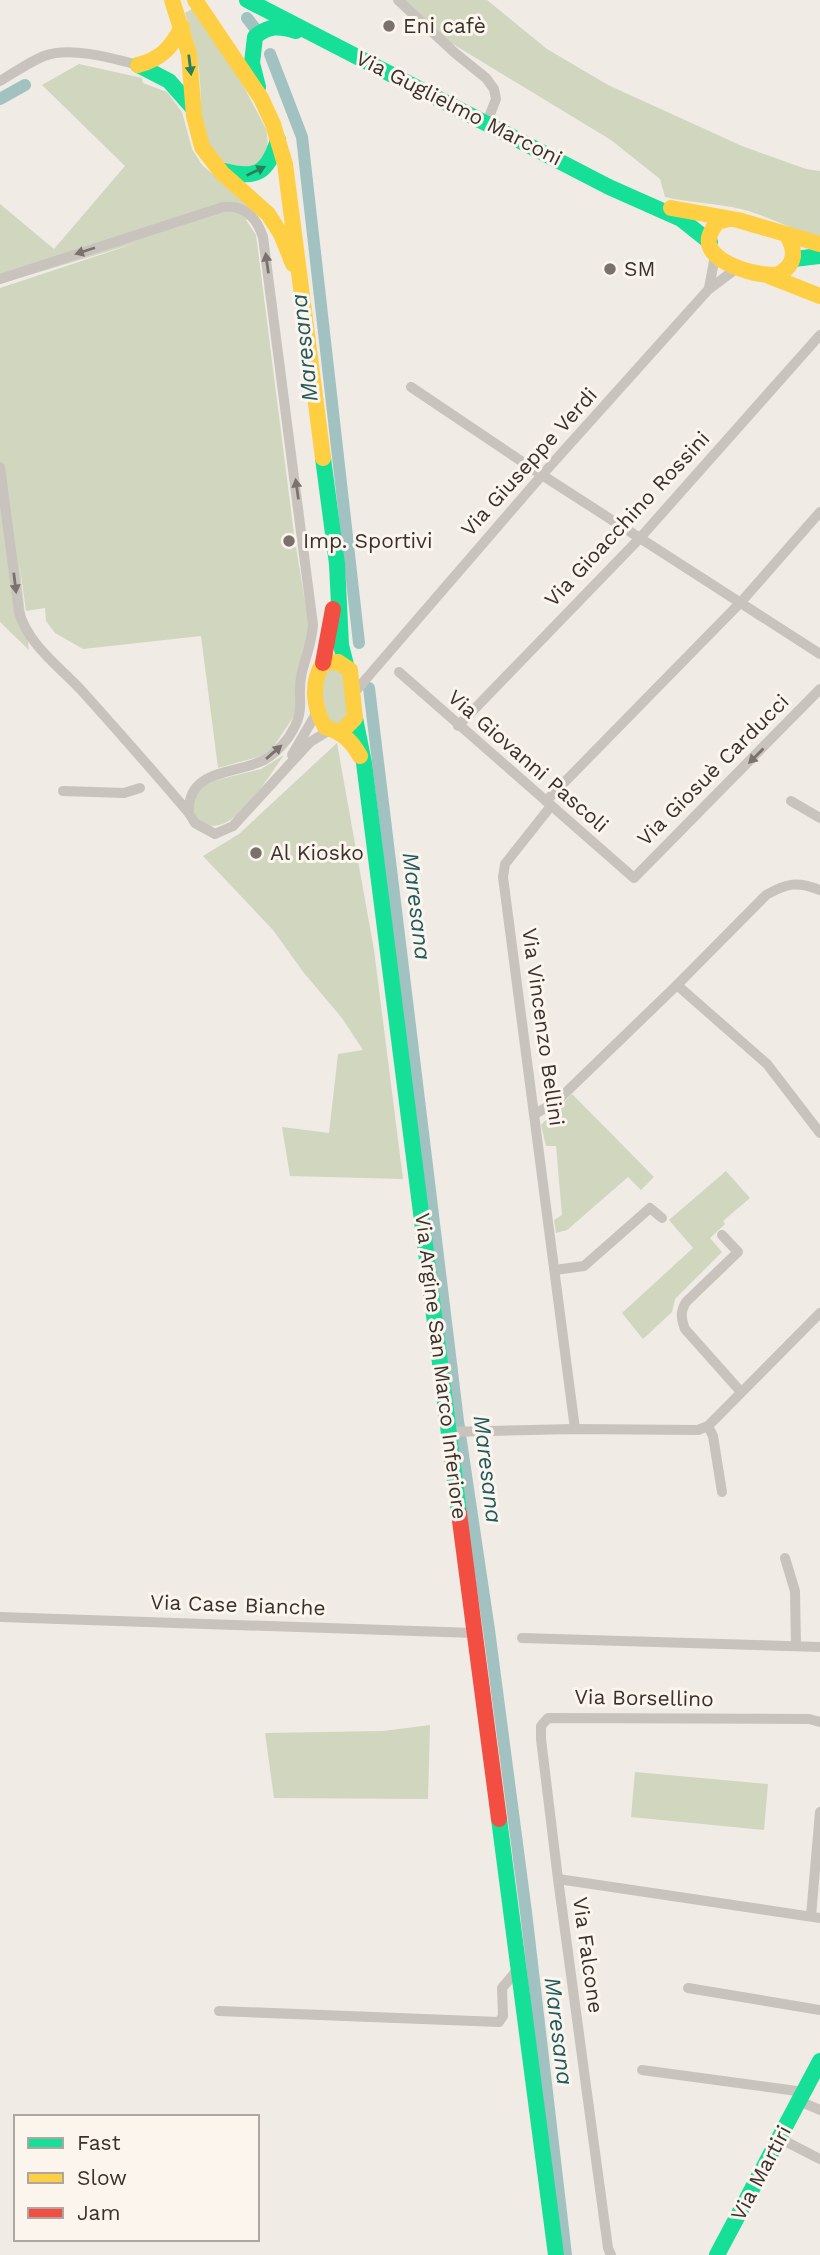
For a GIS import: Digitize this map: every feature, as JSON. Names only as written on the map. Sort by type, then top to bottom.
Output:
[{"type":"street","points":[[195,0],[261,98]]},
{"type":"street","name":"Via Guglielmo Marconi","points":[[247,0],[648,205],[687,222],[724,263],[769,276]]},
{"type":"street","points":[[398,0],[486,78],[494,89],[496,99],[487,122]]},
{"type":"street","points":[[171,4],[183,27],[191,63],[197,137],[209,160],[270,217],[286,245],[301,283]]},
{"type":"street","points":[[261,98],[252,63],[255,37],[261,31],[278,26],[335,44]]},
{"type":"street","points":[[138,65],[162,57],[172,47],[183,27]]},
{"type":"street","points":[[0,80],[46,55],[67,53],[104,56],[157,72],[175,84],[194,110]]},
{"type":"street","name":"Via Argine San Marco Inferiore","points":[[261,98],[278,140],[289,191],[338,579],[341,645],[348,667],[364,763],[556,2255]]},
{"type":"street","points":[[218,169],[243,177],[260,172],[271,160],[278,140]]},
{"type":"street","name":"Via Guglielmo Marconi","points":[[648,205],[729,219],[820,244]]},
{"type":"street","points":[[0,279],[223,207],[242,208],[252,215],[259,225],[263,237],[313,625],[309,654],[302,674],[301,714],[287,739],[267,759],[211,776],[193,789],[188,802],[189,813]]},
{"type":"street","points":[[708,290],[713,276],[714,226],[721,220],[729,219]]},
{"type":"street","points":[[787,235],[793,245],[795,277],[814,293]]},
{"type":"street","points":[[769,276],[783,272],[793,260],[820,256]]},
{"type":"street","name":"Via Giuseppe Verdi","points":[[353,694],[542,475],[708,290],[737,268]]},
{"type":"street","points":[[769,276],[814,293]]},
{"type":"street","name":"Via Gioacchino Rossini","points":[[458,726],[640,538],[820,335]]},
{"type":"street","points":[[411,387],[820,654]]},
{"type":"street","points":[[0,467],[19,612],[24,628],[33,642],[63,670],[135,750],[195,823],[215,834],[233,826],[310,742],[336,731],[355,718]]},
{"type":"street","name":"Via Vincenzo Bellini","points":[[575,1429],[503,867],[549,804],[741,602],[820,512]]},
{"type":"street","name":"Via Argine San Marco Inferiore","points":[[338,579],[323,663],[316,678],[317,712],[325,727],[353,743],[364,763]]},
{"type":"street","points":[[323,663],[336,661],[348,667],[368,669],[380,661]]},
{"type":"street","name":"Via Giovanni Pascoli","points":[[399,672],[634,878]]},
{"type":"street","name":"Via Giosuè Carducci","points":[[634,878],[820,688]]},
{"type":"street","points":[[284,769],[317,712]]},
{"type":"street","points":[[63,791],[124,793],[140,788]]},
{"type":"street","points":[[791,801],[820,818]]},
{"type":"street","points":[[535,1114],[557,1101],[766,895],[783,885],[799,884],[820,890]]},
{"type":"street","points":[[677,985],[767,1064],[820,1133]]},
{"type":"street","points":[[555,1270],[584,1266],[650,1208],[662,1218]]},
{"type":"street","points":[[722,1235],[738,1252],[686,1302],[681,1318],[685,1329],[741,1392]]},
{"type":"street","points":[[451,1432],[575,1429],[687,1431],[708,1426],[820,1313]]},
{"type":"street","points":[[708,1426],[713,1436],[722,1492]]},
{"type":"street","points":[[785,1558],[794,1591],[796,1646]]},
{"type":"street","name":"Via Case Bianche","points":[[0,1617],[474,1633]]},
{"type":"street","points":[[522,1638],[820,1647]]},
{"type":"street","name":"Via Borsellino","points":[[558,1880],[541,1740],[541,1726],[548,1718],[809,1719],[820,1722]]},
{"type":"street","points":[[816,1917],[820,1811]]},
{"type":"street","name":"Via Falcone","points":[[611,2255],[558,1880],[816,1917]]},
{"type":"street","points":[[219,2011],[499,2022],[503,2017],[502,1988],[518,1969]]},
{"type":"street","points":[[688,1988],[820,2010]]},
{"type":"street","name":"Via Martiri","points":[[717,2255],[820,2061]]},
{"type":"street","points":[[642,2070],[802,2096],[820,2110]]},
{"type":"street","points":[[779,2138],[820,2159]]},
{"type":"green space","points":[[403,0],[487,0],[547,49],[608,85],[742,146],[806,169],[820,171],[820,236],[741,209],[665,197],[660,179],[611,140],[448,41]]},
{"type":"green space","points":[[194,8],[244,87],[266,129],[267,144],[264,156],[248,168],[238,168],[216,157],[205,139],[198,64],[185,13]]},
{"type":"green space","points":[[79,64],[142,78],[143,83],[167,92],[182,112],[192,149],[202,165],[256,211],[254,216],[246,220],[256,235],[294,534],[283,535],[284,547],[296,547],[309,626],[298,710],[272,749],[261,756],[218,768],[201,636],[83,649],[55,633],[46,621],[45,608],[26,611],[19,560],[29,650],[0,622],[0,288],[139,242],[0,284],[0,204],[54,249],[125,166],[42,85]]},
{"type":"green space","points":[[328,670],[340,670],[346,682],[348,696],[343,723],[333,725],[326,713],[322,690]]},
{"type":"green space","points":[[337,743],[374,950],[403,1179],[290,1176],[282,1127],[329,1133],[338,1054],[363,1050],[342,1018],[304,973],[273,930],[203,856],[239,834]]},
{"type":"green space","points":[[284,755],[261,789],[239,813],[217,826],[206,824],[198,818],[193,808],[197,792],[203,786],[261,769]]},
{"type":"green space","points":[[572,1094],[654,1177],[641,1190],[628,1177],[567,1230],[556,1233],[554,1220],[562,1215],[556,1146],[546,1146],[541,1125]]},
{"type":"green space","points":[[726,1171],[750,1198],[723,1221],[725,1224],[710,1238],[722,1252],[675,1299],[672,1312],[643,1339],[622,1313],[693,1248],[669,1220]]},
{"type":"green space","points":[[430,1725],[428,1799],[274,1798],[265,1733],[383,1731]]},
{"type":"green space","points":[[635,1772],[768,1784],[764,1830],[631,1817]]},
{"type":"waterway","name":"Maresana","points":[[247,18],[254,27]]},
{"type":"waterway","name":"Maresana","points":[[270,54],[302,137],[359,643]]},
{"type":"waterway","points":[[0,99],[25,85]]},
{"type":"waterway","name":"Maresana","points":[[369,688],[458,1421],[526,1912],[566,2255]]},
{"type":"traffic: fast","points":[[247,0],[609,187],[681,219],[710,242]]},
{"type":"traffic: fast","points":[[258,87],[252,63],[255,37],[274,28],[296,31]]},
{"type":"traffic: fast","points":[[138,65],[169,81],[192,107]]},
{"type":"traffic: fast","points":[[224,171],[235,174],[253,174],[260,171],[270,160],[278,140]]},
{"type":"traffic: fast","points":[[794,259],[820,256]]},
{"type":"traffic: fast","points":[[323,458],[337,564],[341,645],[346,665]]},
{"type":"traffic: fast","points":[[355,718],[364,763],[459,1513]]},
{"type":"traffic: fast","points":[[499,1819],[556,2255]]},
{"type":"traffic: fast","points":[[717,2255],[820,2061]]},
{"type":"traffic: slow","points":[[172,0],[189,54],[194,116],[202,147],[222,173],[268,214],[281,234],[293,264]]},
{"type":"traffic: slow","points":[[195,0],[261,98],[273,124],[285,164],[323,458]]},
{"type":"traffic: slow","points":[[138,65],[164,52],[182,27]]},
{"type":"traffic: slow","points":[[671,208],[738,220],[820,244]]},
{"type":"traffic: slow","points":[[729,219],[717,222],[709,237],[709,244],[721,259],[740,269],[771,275],[785,270],[793,257],[787,235]]},
{"type":"traffic: slow","points":[[769,276],[820,296]]},
{"type":"traffic: slow","points":[[341,732],[355,718],[350,670],[338,662],[323,663],[315,687],[321,719],[325,727],[346,738],[360,756]]},
{"type":"traffic: jam","points":[[323,663],[333,609]]},
{"type":"traffic: jam","points":[[459,1513],[499,1819]]},
{"type":"place","name":"Eni cafè","points":[[389,26]]},
{"type":"place","name":"SM","points":[[610,269]]},
{"type":"place","name":"Imp. Sportivi","points":[[289,541]]},
{"type":"place","name":"Al Kiosko","points":[[256,853]]}]
